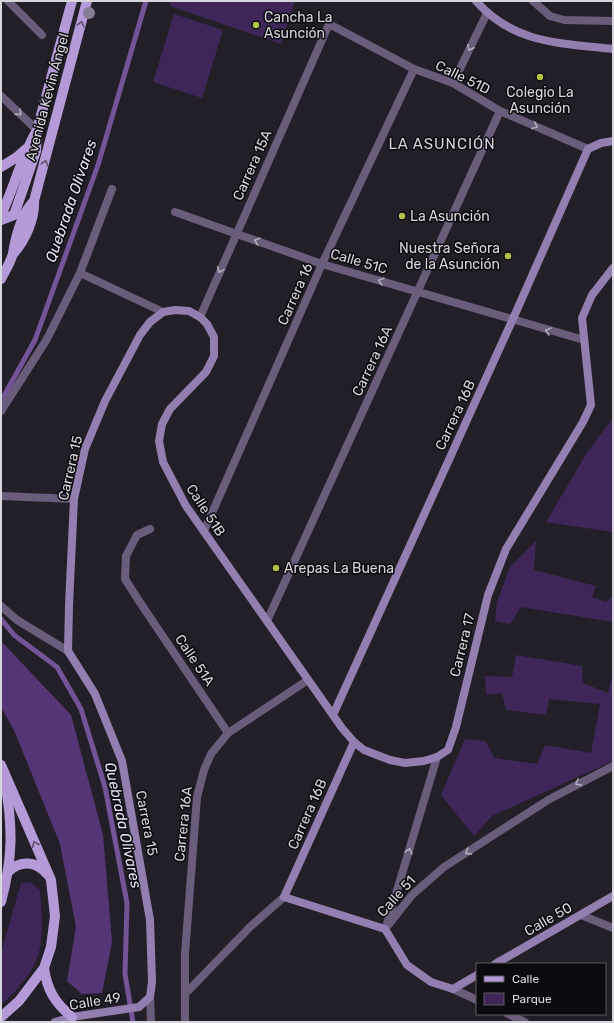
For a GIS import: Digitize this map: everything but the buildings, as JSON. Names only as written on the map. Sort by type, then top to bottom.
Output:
[{"type":"main road","name":"Avenida Kevin Ángel","points":[[14,215],[36,151],[37,130],[72,1]]},
{"type":"main road","name":"Avenida Kevin Ángel","points":[[1,279],[13,254],[21,245],[34,210],[34,201],[87,1]]},
{"type":"main road","points":[[476,1],[487,13],[518,33],[537,40],[613,49]]},
{"type":"main road","name":"Avenida Kevin Ángel","points":[[1,215],[4,199],[26,149],[37,130]]},
{"type":"main road","points":[[588,149],[601,143],[613,141]]},
{"type":"main road","points":[[1,167],[17,158],[26,149]]},
{"type":"main road","name":"Carrera 16B","points":[[333,715],[512,321],[588,149]]},
{"type":"main road","points":[[4,199],[14,215],[16,229],[14,243]]},
{"type":"main road","name":"Avenida Kevin Ángel","points":[[13,254],[14,243],[27,207],[34,201]]},
{"type":"main road","points":[[1,220],[14,215]]},
{"type":"main road","name":"Carrera 17","points":[[437,757],[448,750],[456,728],[488,595],[506,549],[583,422],[591,405],[582,318],[592,295],[613,268]]},
{"type":"main road","points":[[163,312],[182,310],[189,311],[200,317]]},
{"type":"main road","name":"Carrera 15","points":[[150,997],[152,982],[150,920],[122,761],[96,694],[68,651],[74,499],[85,449],[105,401],[140,335],[150,322],[163,312]]},
{"type":"main road","name":"Calle 51B","points":[[200,317],[207,324],[214,337],[214,356],[206,372],[170,409],[162,424],[159,440],[163,462],[173,483],[204,531],[308,680],[354,742],[377,756],[390,760],[405,762],[424,761],[437,757]]},
{"type":"main road","name":"Carrera 16B","points":[[284,897],[354,742]]},
{"type":"main road","points":[[1,765],[12,834],[9,871],[1,902]]},
{"type":"main road","points":[[1,765],[51,880],[55,916],[51,947],[44,968],[19,1001],[1,1018]]},
{"type":"main road","points":[[9,871],[22,863],[33,864],[44,870],[51,880]]},
{"type":"main road","name":"Calle 50","points":[[497,963],[613,896]]},
{"type":"main road","name":"Calle 51","points":[[284,897],[385,928]]},
{"type":"main road","points":[[385,928],[407,965],[431,982],[453,988],[476,976]]},
{"type":"main road","points":[[44,968],[46,983],[52,996],[61,1008],[72,1017]]},
{"type":"main road","name":"Calle 49","points":[[55,1022],[72,1017],[139,1008],[150,997]]},
{"type":"street","points":[[8,1],[42,35]]},
{"type":"street","points":[[533,1],[550,16],[564,20],[613,21]]},
{"type":"street","points":[[453,83],[487,13]]},
{"type":"street","name":"Calle 51D","points":[[329,24],[414,69],[453,83],[500,110],[588,149]]},
{"type":"street","name":"Carrera 15A","points":[[200,317],[329,24]]},
{"type":"street","name":"Carrera 16","points":[[204,531],[322,264],[414,69]]},
{"type":"street","points":[[1,96],[37,130]]},
{"type":"street","name":"Carrera 16A","points":[[267,621],[500,110]]},
{"type":"street","points":[[1,411],[47,339],[80,273],[112,189]]},
{"type":"street","name":"Calle 51C","points":[[175,212],[322,264],[418,291],[512,321],[584,340]]},
{"type":"street","points":[[80,273],[163,312]]},
{"type":"street","points":[[1,496],[74,499]]},
{"type":"street","name":"Calle 51A","points":[[150,529],[137,536],[130,546],[126,556],[125,579],[228,733]]},
{"type":"street","name":"Carrera 15","points":[[1,606],[17,620],[68,651]]},
{"type":"street","name":"Carrera 16A","points":[[185,1022],[185,954],[197,797],[211,754],[228,733],[308,680]]},
{"type":"street","name":"Carrera 17","points":[[385,928],[437,757]]},
{"type":"street","name":"Calle 51","points":[[385,928],[412,895],[444,867],[548,800],[613,766]]},
{"type":"street","points":[[185,994],[252,926],[284,897]]},
{"type":"street","points":[[581,915],[613,928]]},
{"type":"street","points":[[453,988],[476,1000]]},
{"type":"street","points":[[150,997],[151,1022]]},
{"type":"street","points":[[510,1015],[525,1022]]},
{"type":"green space","name":"Cancha La Asunción","points":[[171,1],[295,1],[281,44],[170,6]]},
{"type":"green space","points":[[174,14],[223,30],[202,98],[153,82]]},
{"type":"green space","points":[[613,418],[613,532],[546,522],[588,451]]},
{"type":"green space","points":[[536,541],[534,570],[596,586],[592,597],[606,602],[613,596],[613,622],[521,607],[510,624],[495,621],[497,602],[510,567]]},
{"type":"green space","points":[[516,655],[582,666],[583,683],[608,693],[613,673],[613,761],[492,816],[474,836],[441,795],[465,739],[486,741],[494,758],[537,764],[545,745],[591,753],[600,704],[549,699],[546,715],[506,710],[502,693],[486,695],[485,676],[512,677]]},
{"type":"green space","points":[[30,882],[40,890],[42,929],[41,944],[37,959],[29,974],[18,988],[1,1005],[1,953],[21,883]]},
{"type":"shaded area","points":[[1,641],[71,715],[103,835],[112,942],[102,993],[82,994],[67,981],[76,927],[60,844],[14,730],[1,707]]},
{"type":"waterway","name":"Quebrada Olivares","points":[[1,401],[35,340],[98,165],[146,1]]},
{"type":"waterway","name":"Quebrada Olivares","points":[[1,619],[14,635],[57,667],[81,709],[105,787],[127,903],[125,974],[133,1022]]},
{"type":"place","name":"Cancha La Asunción","points":[[256,25]]},
{"type":"place","name":"Colegio La Asunción","points":[[540,77]]},
{"type":"place","name":"La Asunción","points":[[402,216]]},
{"type":"place","name":"Nuestra Señora de la Asunción","points":[[508,256]]},
{"type":"place","name":"Arepas La Buena","points":[[276,568]]},
{"type":"district","name":"LA ASUNCIÓN","points":[[442,144]]}]
